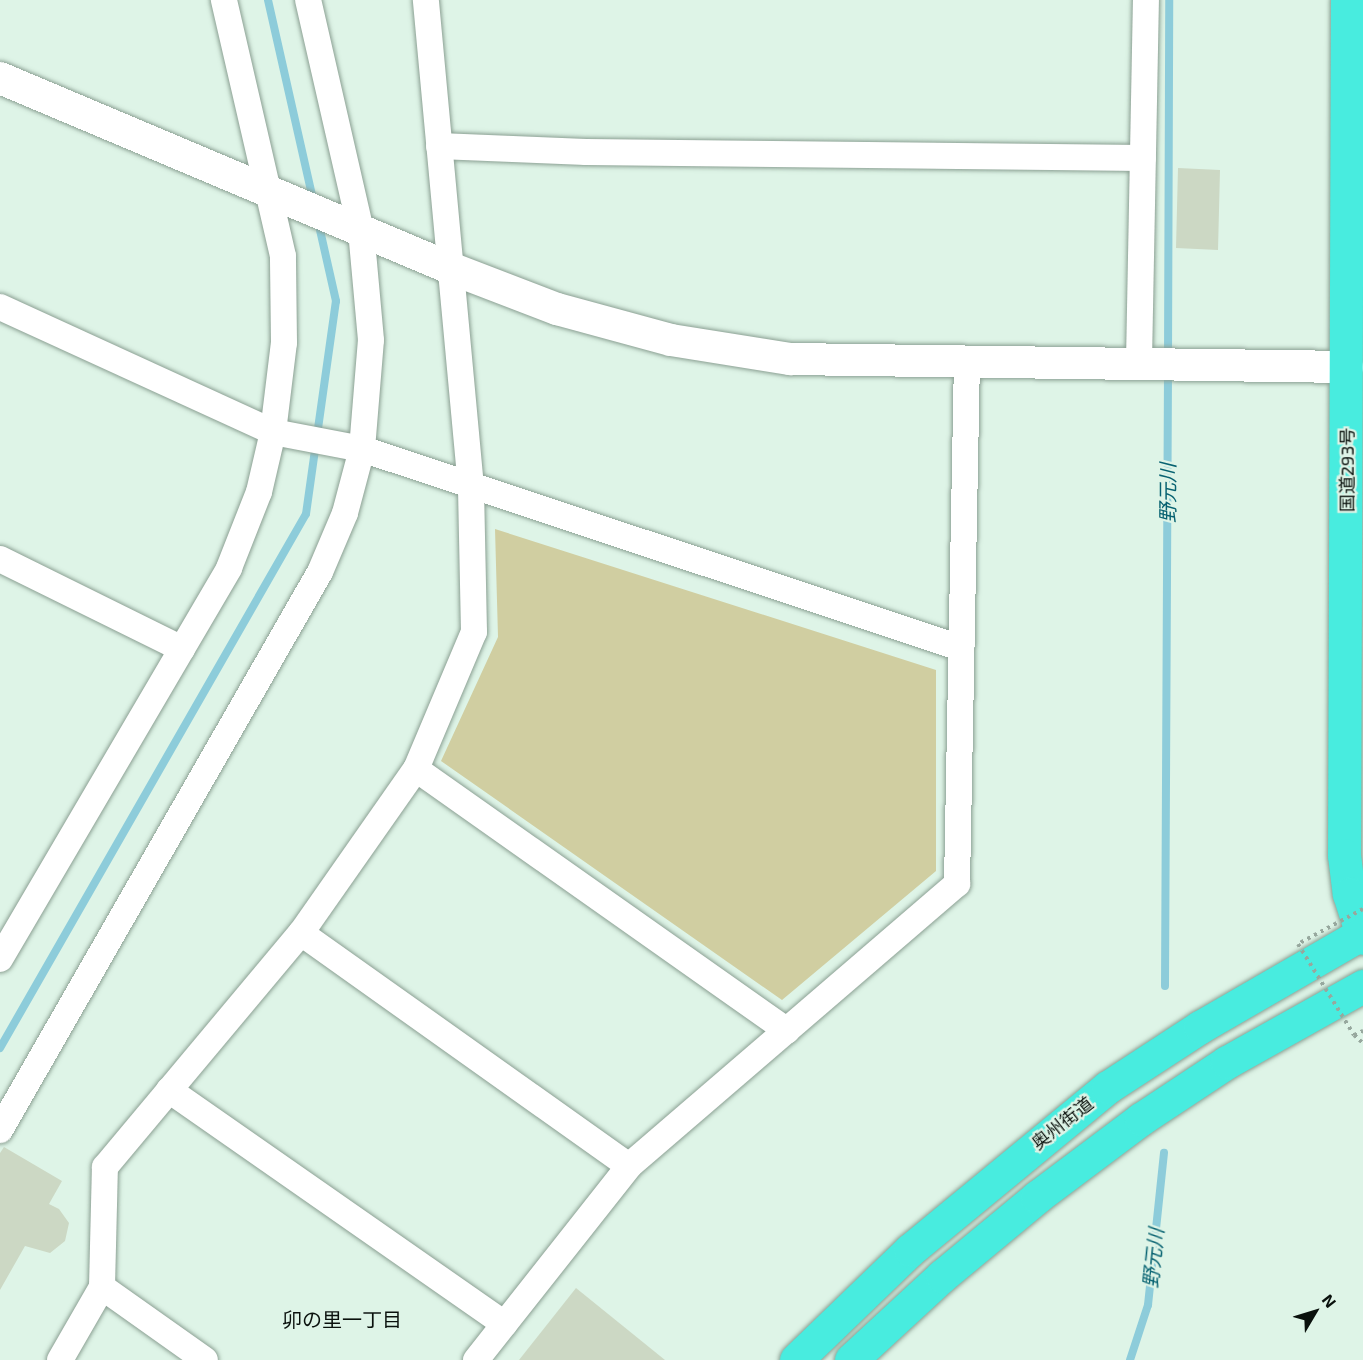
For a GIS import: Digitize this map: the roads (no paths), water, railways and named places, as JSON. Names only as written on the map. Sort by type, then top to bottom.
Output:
[{"type":"highway","name":"国道293号","points":[[1347,0],[1344,855],[1349,894],[1363,929]]},
{"type":"highway","name":"奥州街道","points":[[796,1360],[910,1250],[1108,1087],[1200,1027],[1363,929]]},
{"type":"highway","points":[[851,1360],[1003,1226],[1141,1119],[1227,1062],[1363,986]]},
{"type":"street","points":[[0,959],[229,568],[259,492],[273,432],[284,344],[283,256],[224,0]]},
{"type":"street","points":[[0,1130],[320,572],[345,513],[362,449],[371,340],[361,231],[308,0]]},
{"type":"street","points":[[60,1360],[102,1287],[105,1167],[301,933],[416,769],[474,632],[471,487],[426,0]]},
{"type":"street","points":[[1139,361],[1146,0]]},
{"type":"street","points":[[0,78],[450,268],[557,309],[671,340],[790,359],[1139,361],[1347,367]]},
{"type":"street","points":[[439,146],[586,152],[1143,158]]},
{"type":"street","points":[[0,307],[273,432],[362,449],[961,648]]},
{"type":"street","points":[[476,1360],[629,1166],[957,884],[967,360]]},
{"type":"street","points":[[0,559],[182,649]]},
{"type":"street","points":[[416,769],[787,1031]]},
{"type":"street","points":[[301,933],[629,1166]]},
{"type":"street","points":[[169,1090],[504,1324]]},
{"type":"street","points":[[102,1287],[205,1360]]},
{"type":"waterway","points":[[268,0],[313,200]]},
{"type":"waterway","name":"野元川","points":[[1168,358],[1169,0]]},
{"type":"waterway","points":[[0,1048],[306,514],[336,301],[318,221]]},
{"type":"waterway","name":"野元川","points":[[1165,986],[1168,370]]},
{"type":"waterway","name":"野元川","points":[[1130,1360],[1148,1305],[1164,1153]]},
{"type":"district","name":"卯の里一丁目","points":[[342,1319]]}]
